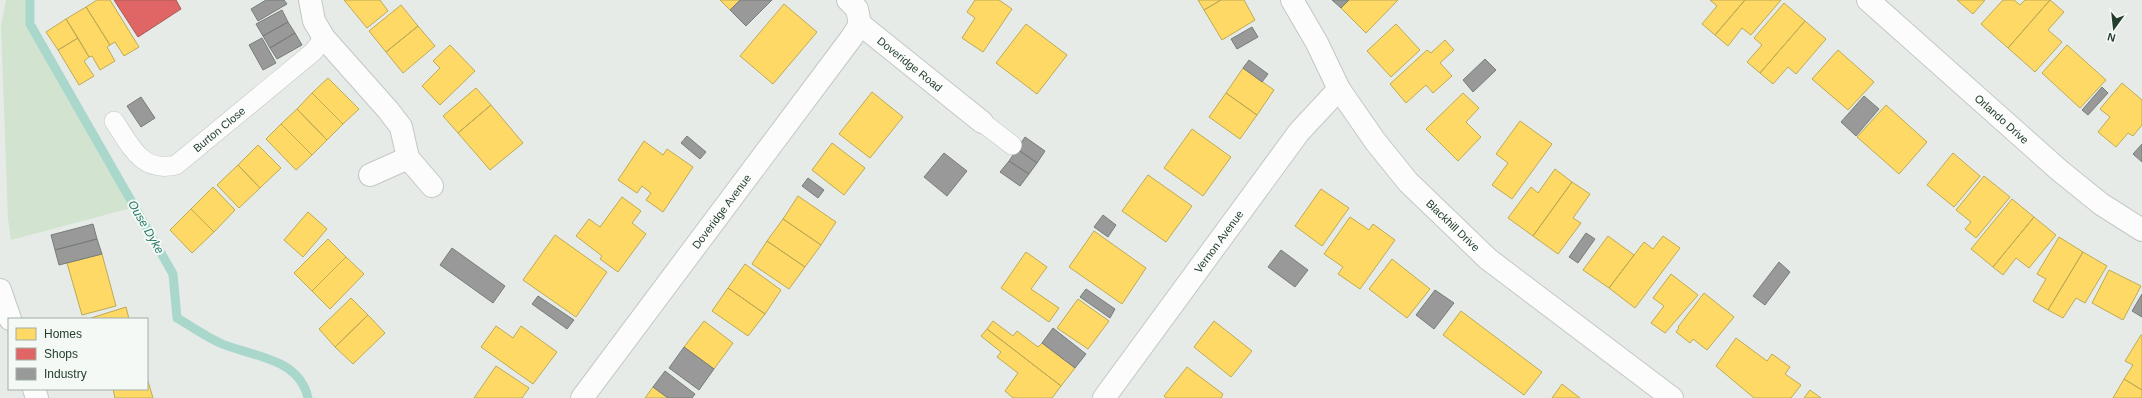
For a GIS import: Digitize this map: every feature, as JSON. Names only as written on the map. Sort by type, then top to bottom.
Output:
[{"type":"street","points":[[310,0],[314,21],[324,38],[388,110],[401,127],[408,158],[432,186]]},
{"type":"street","points":[[848,0],[857,9],[860,24]]},
{"type":"street","name":"Blackhill Drive","points":[[1292,0],[1317,43],[1339,89],[1375,141],[1408,182],[1488,259],[1672,398]]},
{"type":"street","name":"Orlando Drive","points":[[1868,0],[2059,170],[2101,204],[2142,230]]},
{"type":"street","name":"Doveridge Road","points":[[860,24],[982,122]]},
{"type":"street","name":"Doveridge Avenue","points":[[582,398],[852,38],[860,24]]},
{"type":"street","name":"Vernon Avenue","points":[[1104,398],[1299,132],[1339,89]]},
{"type":"street","points":[[370,175],[408,158]]},
{"type":"street","points":[[0,290],[10,318]]},
{"type":"lane","name":"Burton Close","points":[[114,121],[135,151],[145,161],[162,168],[176,164],[313,52],[324,38]]},
{"type":"lane","points":[[982,122],[1012,145]]},
{"type":"green space","points":[[6,0],[27,0],[27,23],[131,208],[11,240],[8,219],[1,26]]},
{"type":"building: Homes","points":[[97,0],[110,0],[139,47],[124,56],[115,42],[110,45],[86,7]]},
{"type":"building: Homes","points":[[344,0],[380,0],[388,11],[367,28]]},
{"type":"building: Homes","points":[[720,0],[740,0],[730,10]]},
{"type":"building: Homes","points":[[975,0],[999,0],[1012,9],[983,52],[962,38],[975,18],[967,12]]},
{"type":"building: Homes","points":[[1198,0],[1221,0],[1204,10]]},
{"type":"building: Homes","points":[[1221,0],[1244,0],[1255,20],[1222,40],[1204,10]]},
{"type":"building: Homes","points":[[1349,0],[1398,0],[1366,33],[1341,8]]},
{"type":"building: Homes","points":[[1710,0],[1745,0],[1715,35],[1702,24],[1717,6]]},
{"type":"building: Homes","points":[[1745,0],[1781,0],[1751,35],[1742,28],[1728,46],[1715,35]]},
{"type":"building: Homes","points":[[1957,0],[1985,0],[1973,14]]},
{"type":"building: Homes","points":[[2003,0],[2014,0],[2020,5],[2025,0],[2050,0],[2008,48],[1981,24]]},
{"type":"building: Homes","points":[[2050,0],[2064,12],[2048,30],[2062,42],[2035,72],[2008,48]]},
{"type":"building: Homes","points":[[1784,3],[1805,21],[1760,73],[1747,62],[1762,45],[1754,38]]},
{"type":"building: Homes","points":[[784,4],[817,32],[773,84],[740,56]]},
{"type":"building: Homes","points":[[401,5],[418,26],[386,52],[369,31]]},
{"type":"building: Homes","points":[[86,7],[110,45],[107,47],[115,61],[100,70],[92,56],[89,57],[66,19]]},
{"type":"building: Homes","points":[[66,19],[78,38],[58,50],[46,32]]},
{"type":"building: Homes","points":[[1805,21],[1826,39],[1796,74],[1788,67],[1773,84],[1760,73]]},
{"type":"building: Homes","points":[[1026,24],[1067,55],[1037,94],[996,63]]},
{"type":"building: Homes","points":[[1396,24],[1420,50],[1391,77],[1367,51]]},
{"type":"building: Homes","points":[[418,26],[435,46],[403,73],[386,52]]},
{"type":"building: Homes","points":[[78,38],[89,57],[84,61],[94,76],[79,85],[58,50]]},
{"type":"building: Homes","points":[[1445,40],[1454,50],[1440,63],[1452,76],[1433,93],[1426,85],[1406,103],[1390,84],[1427,50],[1431,53]]},
{"type":"building: Homes","points":[[450,45],[475,71],[440,105],[422,86],[440,68],[433,61]]},
{"type":"building: Homes","points":[[2067,45],[2106,80],[2080,108],[2042,73]]},
{"type":"building: Homes","points":[[1838,50],[1874,82],[1848,110],[1812,79]]},
{"type":"building: Homes","points":[[1243,68],[1274,90],[1257,115],[1226,93]]},
{"type":"building: Homes","points":[[328,78],[359,109],[343,124],[312,93]]},
{"type":"building: Homes","points":[[2122,83],[2142,100],[2142,125],[2133,136],[2128,133],[2116,147],[2098,132],[2110,117],[2100,109]]},
{"type":"building: Homes","points":[[476,88],[491,105],[458,133],[443,116]]},
{"type":"building: Homes","points":[[872,92],[903,117],[870,158],[839,134]]},
{"type":"building: Homes","points":[[312,93],[343,124],[327,140],[297,109]]},
{"type":"building: Homes","points":[[1226,93],[1257,115],[1240,139],[1209,117]]},
{"type":"building: Homes","points":[[1463,93],[1479,108],[1466,122],[1481,137],[1458,161],[1426,129]]},
{"type":"building: Homes","points":[[491,105],[523,143],[490,170],[458,133]]},
{"type":"building: Homes","points":[[1886,105],[1927,142],[1899,174],[1857,137]]},
{"type":"building: Homes","points":[[297,109],[327,140],[312,155],[281,124]]},
{"type":"building: Homes","points":[[1520,121],[1552,144],[1512,199],[1492,185],[1508,163],[1496,154]]},
{"type":"building: Homes","points":[[281,124],[312,155],[296,170],[266,139]]},
{"type":"building: Homes","points":[[1192,129],[1231,157],[1203,196],[1164,168]]},
{"type":"building: Homes","points":[[644,141],[663,155],[667,149],[693,167],[663,212],[646,200],[651,193],[642,186],[637,193],[618,180]]},
{"type":"building: Homes","points":[[832,143],[865,168],[844,195],[812,170]]},
{"type":"building: Homes","points":[[258,145],[281,168],[260,188],[238,165]]},
{"type":"building: Homes","points":[[1953,153],[1980,176],[1954,207],[1927,185]]},
{"type":"building: Homes","points":[[238,165],[260,188],[239,208],[217,185]]},
{"type":"building: Homes","points":[[1555,169],[1572,182],[1533,236],[1508,218],[1531,187],[1538,193]]},
{"type":"building: Homes","points":[[1148,175],[1192,206],[1166,242],[1122,211]]},
{"type":"building: Homes","points":[[1984,176],[2010,197],[1976,238],[1965,229],[1971,222],[1956,210]]},
{"type":"building: Homes","points":[[1572,182],[1590,194],[1573,218],[1581,223],[1558,254],[1533,236]]},
{"type":"building: Homes","points":[[213,187],[235,210],[214,232],[191,209]]},
{"type":"building: Homes","points":[[1321,189],[1349,208],[1322,246],[1295,226]]},
{"type":"building: Homes","points":[[798,196],[836,222],[821,245],[783,219]]},
{"type":"building: Homes","points":[[622,197],[641,211],[632,223],[646,234],[618,272],[600,259],[602,256],[576,236],[589,219],[600,227]]},
{"type":"building: Homes","points":[[2012,199],[2034,217],[1993,267],[1971,249]]},
{"type":"building: Homes","points":[[191,209],[214,232],[192,253],[170,230]]},
{"type":"building: Homes","points":[[308,212],[327,229],[303,257],[284,240]]},
{"type":"building: Homes","points":[[1350,217],[1369,230],[1373,224],[1395,240],[1360,289],[1338,274],[1343,267],[1324,254]]},
{"type":"building: Homes","points":[[2034,217],[2056,235],[2029,268],[2016,258],[2003,275],[1993,267]]},
{"type":"building: Homes","points":[[783,219],[821,245],[805,267],[767,241]]},
{"type":"building: Homes","points":[[1094,231],[1146,268],[1122,304],[1069,267]]},
{"type":"building: Homes","points":[[555,235],[607,272],[576,317],[523,280]]},
{"type":"building: Homes","points":[[1608,236],[1634,255],[1609,288],[1583,270]]},
{"type":"building: Homes","points":[[1663,236],[1680,248],[1635,308],[1609,288],[1644,242],[1653,249]]},
{"type":"building: Homes","points":[[2059,237],[2083,252],[2048,310],[2033,301],[2046,279],[2037,274]]},
{"type":"building: Homes","points":[[328,239],[346,257],[312,291],[294,273]]},
{"type":"building: Homes","points":[[767,241],[805,267],[789,289],[752,264]]},
{"type":"building: Homes","points":[[1026,252],[1047,267],[1031,289],[1059,308],[1049,322],[1001,288]]},
{"type":"building: Homes","points":[[2083,252],[2107,266],[2085,303],[2076,298],[2063,318],[2048,310]]},
{"type":"building: Homes","points":[[102,254],[116,306],[82,315],[67,263]]},
{"type":"building: Homes","points":[[346,257],[364,274],[330,309],[312,291]]},
{"type":"building: Homes","points":[[1392,259],[1430,289],[1407,318],[1369,289]]},
{"type":"building: Homes","points":[[745,264],[781,290],[765,314],[728,288]]},
{"type":"building: Homes","points":[[2109,270],[2141,286],[2123,320],[2092,303]]},
{"type":"building: Homes","points":[[1671,274],[1698,295],[1665,333],[1651,323],[1664,306],[1653,298]]},
{"type":"building: Homes","points":[[728,288],[765,314],[748,336],[712,311]]},
{"type":"building: Homes","points":[[1704,293],[1734,317],[1707,350],[1693,339],[1690,343],[1676,332],[1679,328],[1678,327]]},
{"type":"building: Homes","points":[[351,298],[368,315],[335,347],[319,329]]},
{"type":"building: Homes","points":[[1078,299],[1109,321],[1088,349],[1057,328]]},
{"type":"building: Homes","points":[[126,307],[129,318],[91,318]]},
{"type":"building: Homes","points":[[1461,311],[1542,372],[1524,395],[1443,335]]},
{"type":"building: Homes","points":[[368,315],[385,333],[353,364],[335,347]]},
{"type":"building: Homes","points":[[704,321],[733,343],[714,369],[684,347]]},
{"type":"building: Homes","points":[[993,321],[1013,336],[1017,331],[1038,347],[1042,343],[1075,368],[1061,386],[987,329]]},
{"type":"building: Homes","points":[[1214,321],[1252,351],[1231,377],[1194,347]]},
{"type":"building: Homes","points":[[496,326],[513,338],[521,326],[557,352],[533,384],[481,347]]},
{"type":"building: Homes","points":[[987,329],[1061,386],[1052,398],[1013,398],[1005,391],[1018,373],[997,357],[1001,352],[981,336]]},
{"type":"building: Homes","points":[[2141,335],[2142,390],[2124,379],[2133,365],[2125,361]]},
{"type":"building: Homes","points":[[1736,338],[1767,361],[1772,354],[1790,367],[1785,374],[1801,385],[1791,398],[1754,398],[1716,366]]},
{"type":"building: Homes","points":[[496,366],[529,388],[522,398],[474,398]]},
{"type":"building: Homes","points":[[1187,367],[1223,394],[1221,398],[1166,398],[1164,396]]},
{"type":"building: Homes","points":[[2124,379],[2142,390],[2142,398],[2113,398]]},
{"type":"building: Homes","points":[[148,381],[153,398],[115,398],[113,390],[148,390]]},
{"type":"building: Homes","points":[[1562,384],[1580,398],[1552,398]]},
{"type":"building: Homes","points":[[653,387],[668,398],[645,398]]},
{"type":"building: Homes","points":[[1810,390],[1821,398],[1804,398]]},
{"type":"building: Shops","points":[[114,0],[176,0],[181,9],[138,37]]},
{"type":"building: Industry","points":[[266,0],[284,0],[287,4],[258,21],[251,9]]},
{"type":"building: Industry","points":[[740,0],[772,0],[746,26],[730,10]]},
{"type":"building: Industry","points":[[1332,0],[1349,0],[1341,8]]},
{"type":"building: Industry","points":[[282,10],[288,22],[263,36],[256,24]]},
{"type":"building: Industry","points":[[288,22],[295,33],[270,48],[263,36]]},
{"type":"building: Industry","points":[[1252,27],[1258,37],[1237,49],[1231,39]]},
{"type":"building: Industry","points":[[295,33],[302,45],[277,59],[270,48]]},
{"type":"building: Industry","points":[[262,38],[276,63],[263,70],[249,45]]},
{"type":"building: Industry","points":[[1485,59],[1496,70],[1473,92],[1463,80]]},
{"type":"building: Industry","points":[[1249,60],[1268,74],[1262,82],[1243,68]]},
{"type":"building: Industry","points":[[2102,87],[2108,93],[2088,115],[2082,110]]},
{"type":"building: Industry","points":[[1864,96],[1879,109],[1856,136],[1841,122]]},
{"type":"building: Industry","points":[[141,97],[155,118],[141,127],[127,106]]},
{"type":"building: Industry","points":[[687,136],[706,152],[700,159],[681,143]]},
{"type":"building: Industry","points":[[1025,137],[1045,151],[1037,163],[1017,149]]},
{"type":"building: Industry","points":[[2142,144],[2142,162],[2133,154]]},
{"type":"building: Industry","points":[[1017,149],[1037,163],[1029,174],[1009,161]]},
{"type":"building: Industry","points":[[944,153],[967,171],[947,196],[924,177]]},
{"type":"building: Industry","points":[[1009,161],[1029,174],[1020,186],[1000,172]]},
{"type":"building: Industry","points":[[808,178],[824,190],[818,198],[802,186]]},
{"type":"building: Industry","points":[[1103,215],[1116,225],[1108,237],[1094,227]]},
{"type":"building: Industry","points":[[93,224],[97,239],[55,250],[51,235]]},
{"type":"building: Industry","points":[[1586,233],[1595,239],[1578,263],[1569,257]]},
{"type":"building: Industry","points":[[97,239],[102,254],[59,265],[55,250]]},
{"type":"building: Industry","points":[[452,248],[505,286],[493,303],[440,265]]},
{"type":"building: Industry","points":[[1281,250],[1308,270],[1295,287],[1268,267]]},
{"type":"building: Industry","points":[[1779,262],[1790,272],[1765,305],[1753,296]]},
{"type":"building: Industry","points":[[1086,289],[1115,309],[1110,318],[1080,297]]},
{"type":"building: Industry","points":[[1435,290],[1454,303],[1434,329],[1416,315]]},
{"type":"building: Industry","points":[[2142,294],[2142,317],[2132,311]]},
{"type":"building: Industry","points":[[538,296],[574,320],[567,329],[532,304]]},
{"type":"building: Industry","points":[[1053,328],[1086,354],[1075,368],[1042,343]]},
{"type":"building: Industry","points":[[684,347],[714,369],[699,390],[669,368]]},
{"type":"building: Industry","points":[[665,371],[695,394],[692,398],[668,398],[653,387]]},
{"type":"waterway","name":"Ouse Dyke","points":[[30,0],[30,24],[173,274],[177,318],[220,343],[273,360],[285,366],[295,374],[303,384],[308,398]]}]
